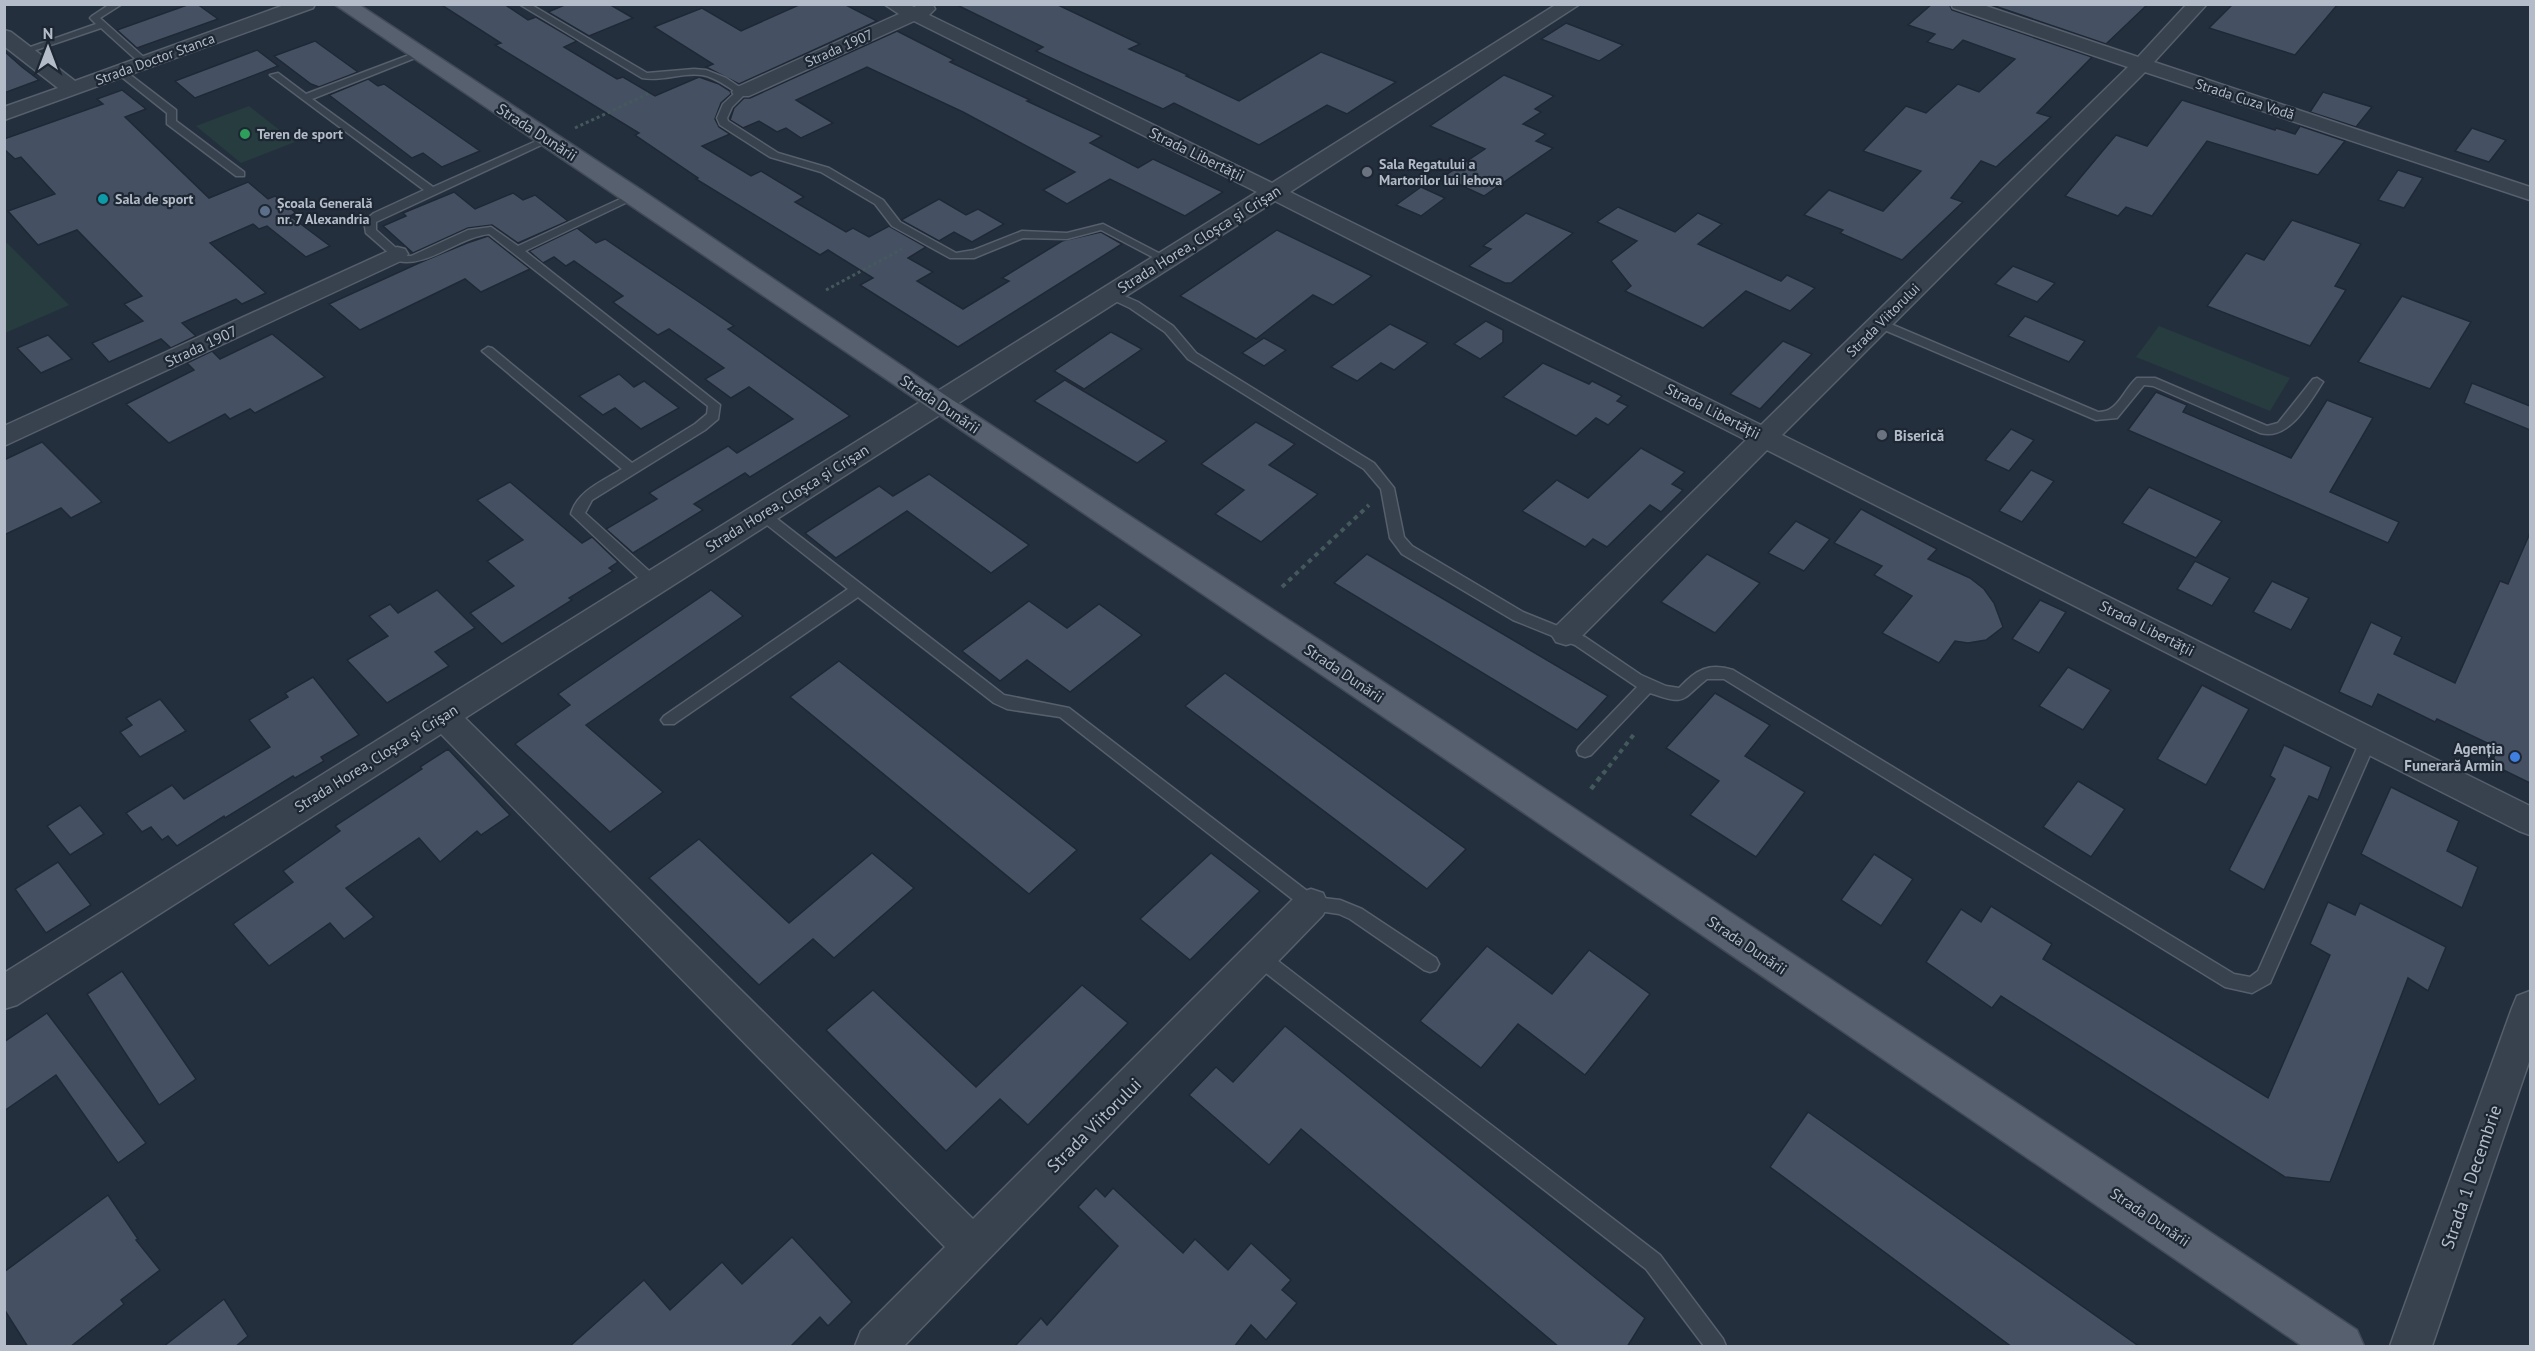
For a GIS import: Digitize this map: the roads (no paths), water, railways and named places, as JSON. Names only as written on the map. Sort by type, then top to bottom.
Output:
[{"type":"main road","name":"Strada Dunării","points":[[344,4],[420,54],[561,134],[634,196],[938,403],[1431,731],[2341,1347]]},
{"type":"street","name":"Strada Doctor Stanca","points":[[4,114],[306,4]]},
{"type":"street","name":"Strada 1907","points":[[742,92],[903,10],[936,4]]},
{"type":"street","name":"Strada Horea, Cloşca şi Crişan","points":[[4,993],[1571,4]]},
{"type":"street","name":"Strada Cuza Vodă","points":[[1960,4],[2530,194]]},
{"type":"street","name":"Strada Viitorului","points":[[1566,634],[2141,65],[2198,4]]},
{"type":"street","name":"Strada Libertății","points":[[903,10],[1764,436],[2530,821]]},
{"type":"street","points":[[4,36],[72,89]]},
{"type":"street","name":"Strada 1907","points":[[4,437],[397,254]]},
{"type":"street","points":[[443,716],[973,1247]]},
{"type":"street","name":"Strada Viitorului","points":[[876,1347],[1311,904]]},
{"type":"street","name":"Strada 1 Decembrie","points":[[2411,1347],[2530,1008]]},
{"type":"lane","points":[[118,4],[94,18],[145,63]]},
{"type":"lane","points":[[523,4],[645,75],[702,72],[711,74],[742,92],[727,105],[722,118],[724,123],[774,155],[825,170],[879,202],[896,224],[954,256],[962,258],[1018,235],[1067,236],[1077,235],[1094,227],[1103,227],[1166,260]]},
{"type":"lane","points":[[24,51],[101,25]]},
{"type":"lane","points":[[305,98],[420,54]]},
{"type":"lane","points":[[121,72],[172,112],[171,122],[240,174]]},
{"type":"lane","points":[[275,75],[432,191]]},
{"type":"lane","points":[[561,134],[378,215],[370,221],[370,231],[402,259],[413,259],[483,229],[491,230],[714,405],[713,416],[700,427],[587,497],[580,506],[578,514],[653,583]]},
{"type":"lane","points":[[518,250],[634,196]]},
{"type":"lane","points":[[1111,294],[1134,305],[1169,329],[1192,356],[1369,466],[1388,488],[1397,538],[1407,550],[1498,605],[1537,625],[1566,634],[1647,686],[1666,694],[1682,694],[1704,673],[1716,670],[1728,675],[2231,981],[2252,985],[2264,977],[2368,740]]},
{"type":"lane","points":[[1879,323],[2096,416],[2106,418],[2115,415],[2141,381],[2155,382],[2265,429],[2276,429],[2283,426],[2318,382]]},
{"type":"lane","points":[[488,351],[631,470]]},
{"type":"lane","points":[[762,514],[999,699],[1007,703],[1064,712],[1311,904],[1340,907],[1356,914],[1430,964]]},
{"type":"lane","points":[[669,720],[859,589]]},
{"type":"lane","points":[[1585,751],[1647,686]]},
{"type":"lane","points":[[1259,957],[1653,1262],[1680,1295],[1716,1347]]},
{"type":"place","name":"Teren de sport","points":[[245,134]]},
{"type":"place","name":"Sala Regatului a Martorilor lui Iehova","points":[[1367,172]]},
{"type":"place","name":"Sala de sport","points":[[103,199]]},
{"type":"place","name":"Școala Generală nr. 7 Alexandria","points":[[265,211]]},
{"type":"place","name":"Biserică","points":[[1882,435]]},
{"type":"place","name":"Agenția Funerară Armin","points":[[2515,757]]}]
